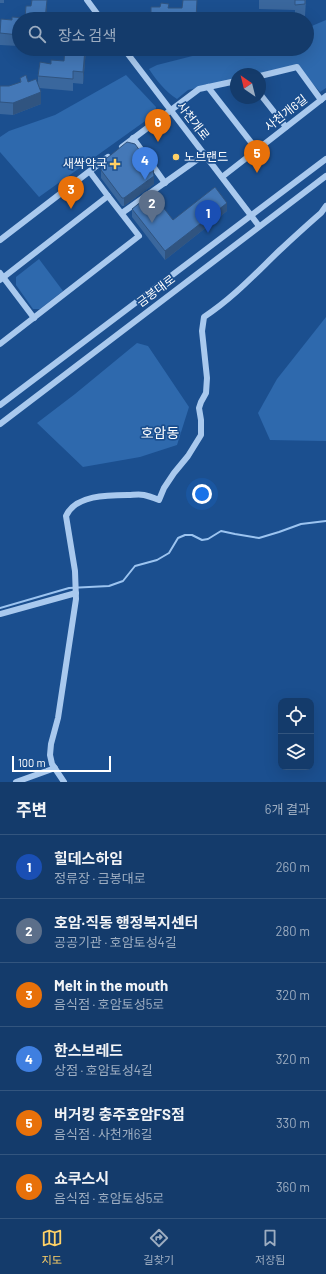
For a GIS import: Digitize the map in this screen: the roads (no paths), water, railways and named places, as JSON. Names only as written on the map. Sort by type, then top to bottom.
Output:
[{"type":"street","points":[[86,0],[95,12]]},
{"type":"street","name":"사천개로","points":[[129,56],[259,226]]},
{"type":"street","points":[[266,75],[297,68],[324,98]]},
{"type":"street","points":[[0,240],[199,89],[230,82]]},
{"type":"street","points":[[208,87],[257,150]]},
{"type":"street","name":"사천개6길","points":[[222,177],[324,98]]},
{"type":"street","points":[[266,102],[286,127]]},
{"type":"street","points":[[133,138],[165,183]]},
{"type":"street","points":[[122,214],[205,154]]},
{"type":"street","name":"금봉대로","points":[[0,405],[251,214],[326,159]]},
{"type":"street","points":[[0,344],[139,236],[90,172]]},
{"type":"street","name":"금봉대로","points":[[0,424],[326,176]]},
{"type":"street","points":[[34,318],[1,277],[108,196]]},
{"type":"street","points":[[64,782],[52,764],[50,755],[51,744],[58,718],[76,599],[76,582],[66,516],[68,511],[80,502],[95,497],[143,495],[159,500],[164,488],[188,456],[201,435],[199,408],[200,402],[206,393],[207,378],[202,331],[204,317],[242,288],[321,213],[326,206]]},
{"type":"street","points":[[0,614],[76,593]]},
{"type":"street","points":[[16,782],[55,768]]},
{"type":"waterway","points":[[0,608],[69,588],[109,586],[123,581],[135,566],[157,560],[169,553],[178,538],[185,535],[192,535],[202,540],[208,539],[221,531],[259,538],[301,524],[326,521]]},
{"type":"place","name":"쇼쿠스시","points":[[158,142]]},
{"type":"place","name":"노브랜드","points":[[176,157]]},
{"type":"place","name":"새싹약국","points":[[115,164]]},
{"type":"place","name":"버거킹 충주호암FS점","points":[[257,173]]},
{"type":"place","name":"한스브레드","points":[[145,180]]},
{"type":"place","name":"Melt in the mouth","points":[[71,209]]},
{"type":"place","name":"호암·직동 행정복지센터","points":[[152,223]]},
{"type":"place","name":"힐데스하임","points":[[208,233]]},
{"type":"district","name":"호암동","points":[[160,433]]}]
